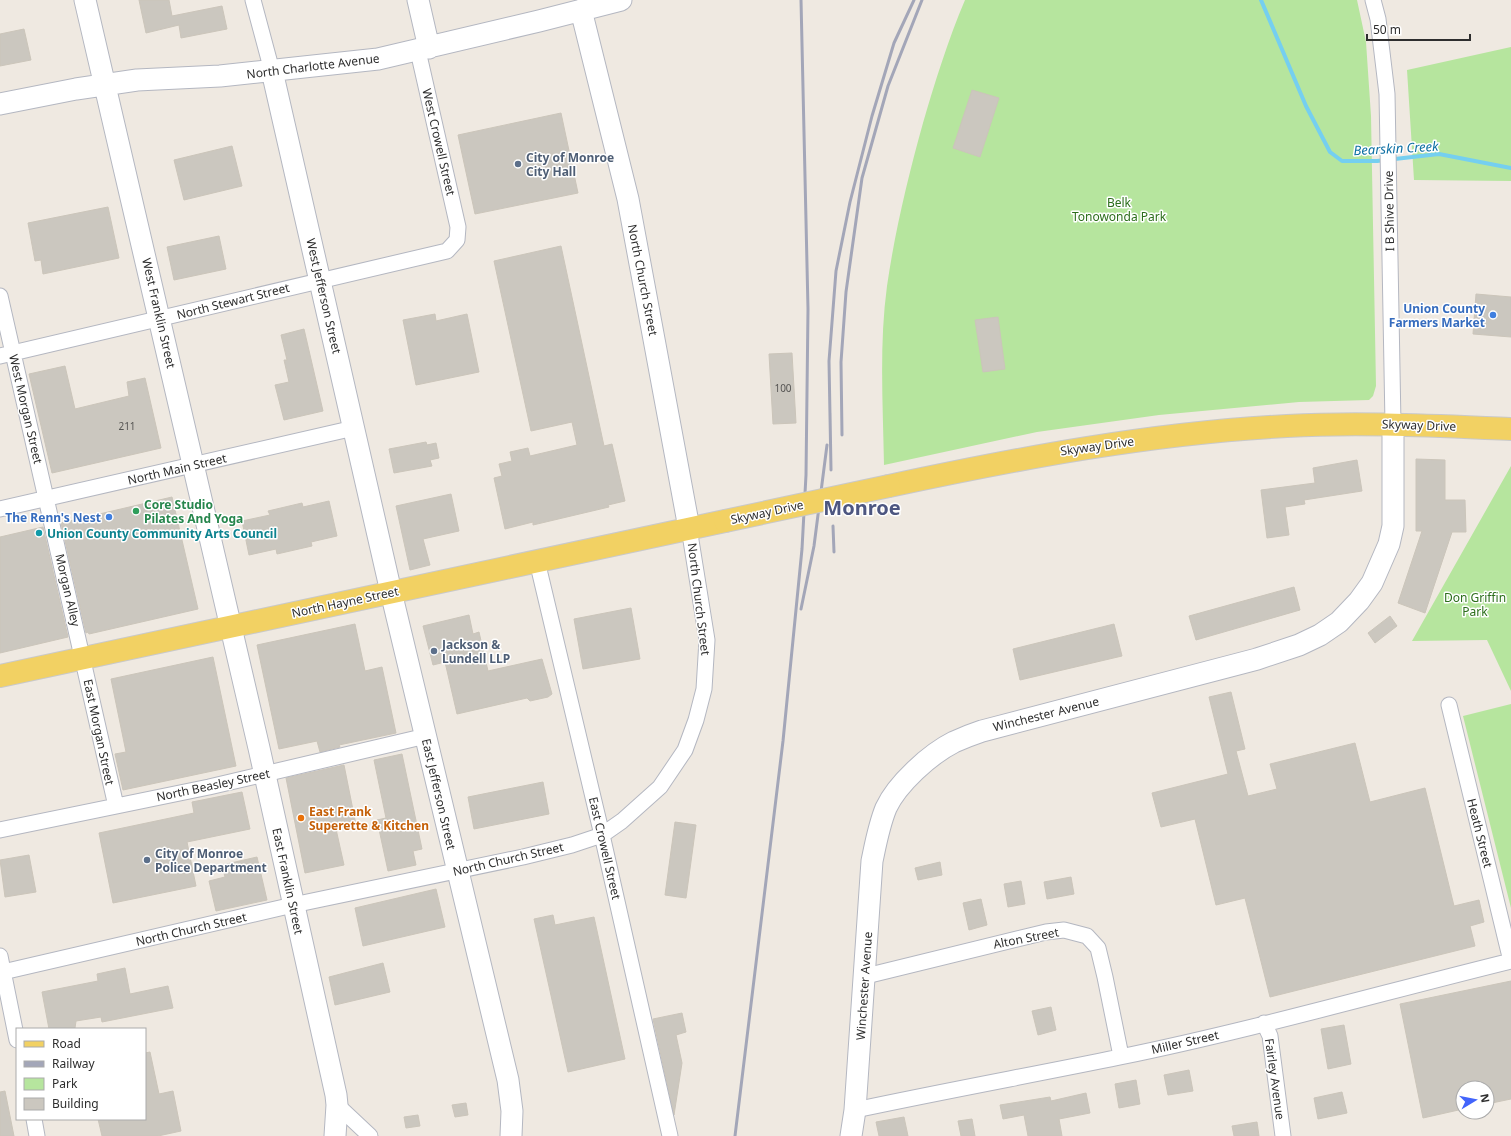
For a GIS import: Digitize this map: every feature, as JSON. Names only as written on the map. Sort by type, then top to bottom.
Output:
[{"type":"main road","name":"West Franklin Street","points":[[85,0],[106,85],[230,627]]},
{"type":"main road","name":"West Crowell Street","points":[[418,0],[423,49]]},
{"type":"main road","name":"North Charlotte Avenue","points":[[0,104],[137,80],[220,76],[378,59],[621,0]]},
{"type":"main road","name":"North Church Street","points":[[581,10],[628,199],[689,528]]},
{"type":"main road","name":"West Jefferson Street","points":[[272,71],[391,592]]},
{"type":"main road","name":"Skyway Drive","points":[[689,528],[994,464],[1114,443],[1224,430],[1286,426],[1393,424],[1511,429]]},
{"type":"main road","name":"Winchester Avenue","points":[[851,1136],[856,1110],[866,976],[872,861],[878,829],[887,806],[903,783],[930,758],[952,743],[982,731],[1257,659],[1300,646],[1339,622],[1359,601],[1372,582],[1389,544],[1393,526],[1393,424]]},
{"type":"main road","name":"North Hayne Street","points":[[0,676],[689,528]]},
{"type":"main road","name":"East Jefferson Street","points":[[391,592],[508,1080],[512,1111],[511,1136]]},
{"type":"main road","name":"East Franklin Street","points":[[230,627],[265,774],[337,1105],[335,1136]]},
{"type":"street","name":"West Jefferson Street","points":[[253,0],[272,71]]},
{"type":"street","name":"I B Shive Drive","points":[[1374,0],[1384,58],[1387,119],[1393,424]]},
{"type":"street","name":"West Crowell Street","points":[[423,49],[458,227],[458,235]]},
{"type":"street","name":"North Stewart Street","points":[[7,354],[447,251],[454,245],[458,235]]},
{"type":"street","name":"West Morgan Street","points":[[0,296],[7,354],[46,498]]},
{"type":"street","name":"North Main Street","points":[[0,509],[354,428]]},
{"type":"street","name":"Morgan Alley","points":[[46,498],[83,658]]},
{"type":"street","name":"North Church Street","points":[[1,967],[458,871],[566,846],[602,835],[622,821],[660,787],[685,750],[696,720],[704,689],[707,640],[689,528]]},
{"type":"street","name":"East Crowell Street","points":[[538,561],[670,1136]]},
{"type":"street","name":"East Morgan Street","points":[[83,658],[116,806]]},
{"type":"street","name":"Heath Street","points":[[1449,705],[1511,961]]},
{"type":"street","name":"North Beasley Street","points":[[0,830],[265,774],[426,736]]},
{"type":"street","name":"Alton Street","points":[[866,976],[1046,932],[1064,930],[1087,936],[1098,948],[1106,977],[1121,1056]]},
{"type":"street","name":"Miller Street","points":[[856,1110],[1000,1079],[1121,1056],[1264,1023],[1511,961]]},
{"type":"street","points":[[1,967],[16,1035]]},
{"type":"street","name":"Fairley Avenue","points":[[1264,1023],[1270,1036],[1283,1136]]},
{"type":"street","points":[[337,1105],[370,1136]]},
{"type":"street","points":[[34,1120],[37,1136]]},
{"type":"green space","name":"Belk Tonowonda Park","points":[[965,0],[1357,0],[1366,42],[1371,116],[1376,386],[1373,396],[1369,400],[1299,402],[1159,415],[1037,432],[884,465],[882,353],[890,265],[902,204],[923,123],[942,61]]},
{"type":"green space","points":[[1511,47],[1511,181],[1414,180],[1407,70]]},
{"type":"green space","name":"Don Griffin Park","points":[[1511,466],[1511,691],[1487,640],[1412,641]]},
{"type":"green space","points":[[1511,704],[1511,908],[1463,716]]},
{"type":"building","points":[[139,0],[169,0],[172,16],[222,6],[227,29],[181,38],[179,25],[146,33]]},
{"type":"building","points":[[24,29],[31,60],[0,66],[0,34]]},
{"type":"building","points":[[972,90],[999,98],[980,157],[953,148]]},
{"type":"building","name":"City of Monroe City Hall","points":[[561,113],[578,193],[475,214],[458,135]]},
{"type":"building","points":[[232,146],[242,186],[184,200],[174,160]]},
{"type":"building","points":[[108,207],[119,258],[43,274],[41,260],[35,261],[28,223]]},
{"type":"building","points":[[219,236],[226,269],[174,280],[167,247]]},
{"type":"building","points":[[561,246],[604,446],[612,444],[625,501],[608,505],[609,507],[533,525],[533,522],[505,529],[494,478],[502,476],[499,464],[512,461],[510,452],[528,448],[530,456],[577,445],[572,422],[531,431],[494,261]]},
{"type":"building","name":"Union County Farmers Market","points":[[1476,294],[1511,297],[1511,337],[1473,334]]},
{"type":"building","points":[[435,314],[436,321],[467,314],[479,372],[416,385],[403,320]]},
{"type":"building","points":[[998,317],[1005,369],[983,372],[975,320]]},
{"type":"building","points":[[304,329],[323,411],[284,420],[275,385],[289,382],[284,360],[287,360],[281,335]]},
{"type":"building","points":[[792,353],[796,423],[773,424],[769,354]]},
{"type":"building","points":[[65,366],[75,409],[129,396],[127,382],[145,378],[161,448],[52,473],[29,374]]},
{"type":"building","points":[[426,442],[427,445],[436,443],[439,458],[430,460],[432,466],[394,473],[389,449]]},
{"type":"building","points":[[1416,459],[1445,460],[1445,500],[1465,500],[1466,532],[1452,532],[1425,613],[1398,603],[1422,531],[1416,531]]},
{"type":"building","points":[[1357,460],[1362,491],[1304,500],[1305,504],[1285,507],[1289,535],[1267,538],[1261,490],[1315,483],[1313,468]]},
{"type":"building","points":[[451,494],[459,531],[423,539],[430,565],[410,570],[396,506]]},
{"type":"building","points":[[172,497],[198,609],[89,634],[88,632],[86,633],[61,523]]},
{"type":"building","points":[[329,501],[337,536],[311,542],[312,546],[277,554],[276,549],[249,555],[242,521],[270,515],[268,511],[302,503],[303,507]]},
{"type":"building","points":[[43,527],[68,637],[0,653],[0,537]]},
{"type":"building","points":[[1294,587],[1300,610],[1196,640],[1189,616]]},
{"type":"building","points":[[631,608],[640,659],[583,669],[574,619]]},
{"type":"building","points":[[469,615],[473,634],[479,632],[488,671],[542,659],[552,694],[548,697],[530,701],[527,698],[457,714],[445,662],[433,665],[423,626]]},
{"type":"building","points":[[1390,616],[1397,626],[1375,643],[1368,633]]},
{"type":"building","points":[[355,624],[365,671],[382,667],[396,733],[339,745],[340,747],[320,752],[317,741],[279,749],[257,645]]},
{"type":"building","points":[[1114,624],[1122,656],[1020,680],[1013,649]]},
{"type":"building","points":[[213,657],[236,766],[123,790],[115,754],[126,752],[111,679]]},
{"type":"building","points":[[1231,692],[1245,749],[1236,751],[1248,796],[1277,789],[1270,764],[1355,743],[1370,802],[1425,788],[1454,906],[1479,900],[1484,922],[1470,926],[1475,946],[1270,997],[1245,898],[1216,905],[1195,819],[1161,827],[1152,793],[1228,774],[1209,697]]},
{"type":"building","points":[[402,754],[422,849],[413,851],[416,865],[388,871],[377,820],[386,818],[374,760]]},
{"type":"building","points":[[344,765],[356,825],[336,829],[344,865],[305,873],[286,778]]},
{"type":"building","points":[[543,782],[549,814],[474,829],[468,797]]},
{"type":"building","name":"City of Monroe Police Department","points":[[242,792],[250,829],[187,842],[196,886],[113,903],[99,833],[194,813],[192,802]]},
{"type":"building","points":[[675,822],[696,825],[686,898],[665,895]]},
{"type":"building","points":[[29,855],[36,892],[5,897],[0,860]]},
{"type":"building","points":[[257,857],[267,900],[216,911],[209,881],[225,877],[222,865]]},
{"type":"building","points":[[940,862],[942,875],[918,880],[915,868]]},
{"type":"building","points":[[1071,877],[1074,894],[1047,899],[1044,882]]},
{"type":"building","points":[[1021,881],[1025,904],[1008,907],[1004,884]]},
{"type":"building","points":[[436,889],[445,927],[363,946],[355,908]]},
{"type":"building","points":[[981,899],[987,925],[969,930],[963,903]]},
{"type":"building","points":[[553,915],[555,925],[594,917],[625,1059],[568,1072],[534,919]]},
{"type":"building","points":[[383,963],[390,992],[335,1005],[329,977]]},
{"type":"building","points":[[125,968],[130,994],[168,986],[173,1008],[102,1022],[101,1017],[76,1021],[75,1028],[49,1028],[42,992],[98,981],[97,974]]},
{"type":"building","points":[[1511,981],[1511,1099],[1495,1102],[1495,1080],[1455,1080],[1455,1111],[1423,1118],[1400,1004]]},
{"type":"building","points":[[1051,1007],[1056,1030],[1038,1035],[1032,1011]]},
{"type":"building","points":[[682,1013],[686,1032],[676,1035],[682,1063],[674,1115],[653,1019]]},
{"type":"building","points":[[1344,1025],[1351,1064],[1328,1069],[1321,1029]]},
{"type":"building","points":[[150,1052],[159,1094],[173,1091],[181,1131],[158,1136],[102,1136],[98,1120],[146,1120],[146,1053]]},
{"type":"building","points":[[1189,1070],[1193,1091],[1168,1095],[1164,1075]]},
{"type":"building","points":[[1136,1080],[1140,1104],[1119,1108],[1115,1084]]},
{"type":"building","points":[[5,1091],[14,1136],[0,1136],[0,1092]]},
{"type":"building","points":[[1342,1092],[1347,1113],[1318,1119],[1314,1098]]},
{"type":"building","points":[[1086,1093],[1090,1113],[1059,1119],[1062,1136],[1028,1136],[1024,1115],[1003,1119],[1000,1105],[1050,1097],[1051,1101]]},
{"type":"building","points":[[466,1103],[468,1115],[455,1117],[452,1105]]},
{"type":"building","points":[[418,1115],[420,1126],[406,1128],[404,1117]]},
{"type":"building","points":[[904,1117],[908,1136],[879,1136],[876,1122]]},
{"type":"building","points":[[972,1119],[975,1136],[961,1136],[958,1121]]},
{"type":"building","points":[[1257,1122],[1259,1136],[1234,1136],[1232,1126]]},
{"type":"waterway","name":"Bearskin Creek","points":[[1261,0],[1306,106],[1330,152],[1342,161],[1377,161],[1439,154],[1511,168]]},
{"type":"railway","points":[[735,1136],[783,741],[802,549],[806,475],[808,309],[801,0]]},
{"type":"railway","points":[[830,413],[831,470],[829,361],[836,271],[850,202],[872,116],[894,43],[914,0]]},
{"type":"railway","points":[[842,435],[841,362],[846,292],[862,178],[888,86],[922,0]]},
{"type":"railway","points":[[801,609],[814,546],[827,445]]},
{"type":"railway","points":[[833,526],[834,552]]},
{"type":"place","name":"City of Monroe City Hall","points":[[518,164]]},
{"type":"place","name":"Union County Farmers Market","points":[[1493,315]]},
{"type":"place","name":"Core Studio Pilates And Yoga","points":[[136,511]]},
{"type":"place","name":"The Renn's Nest","points":[[109,517]]},
{"type":"place","name":"Union County Community Arts Council","points":[[39,533]]},
{"type":"place","name":"Jackson & Lundell LLP","points":[[434,651]]},
{"type":"place","name":"East Frank Superette & Kitchen","points":[[301,818]]},
{"type":"place","name":"City of Monroe Police Department","points":[[147,860]]},
{"type":"district","name":"Monroe","points":[[862,507]]}]
